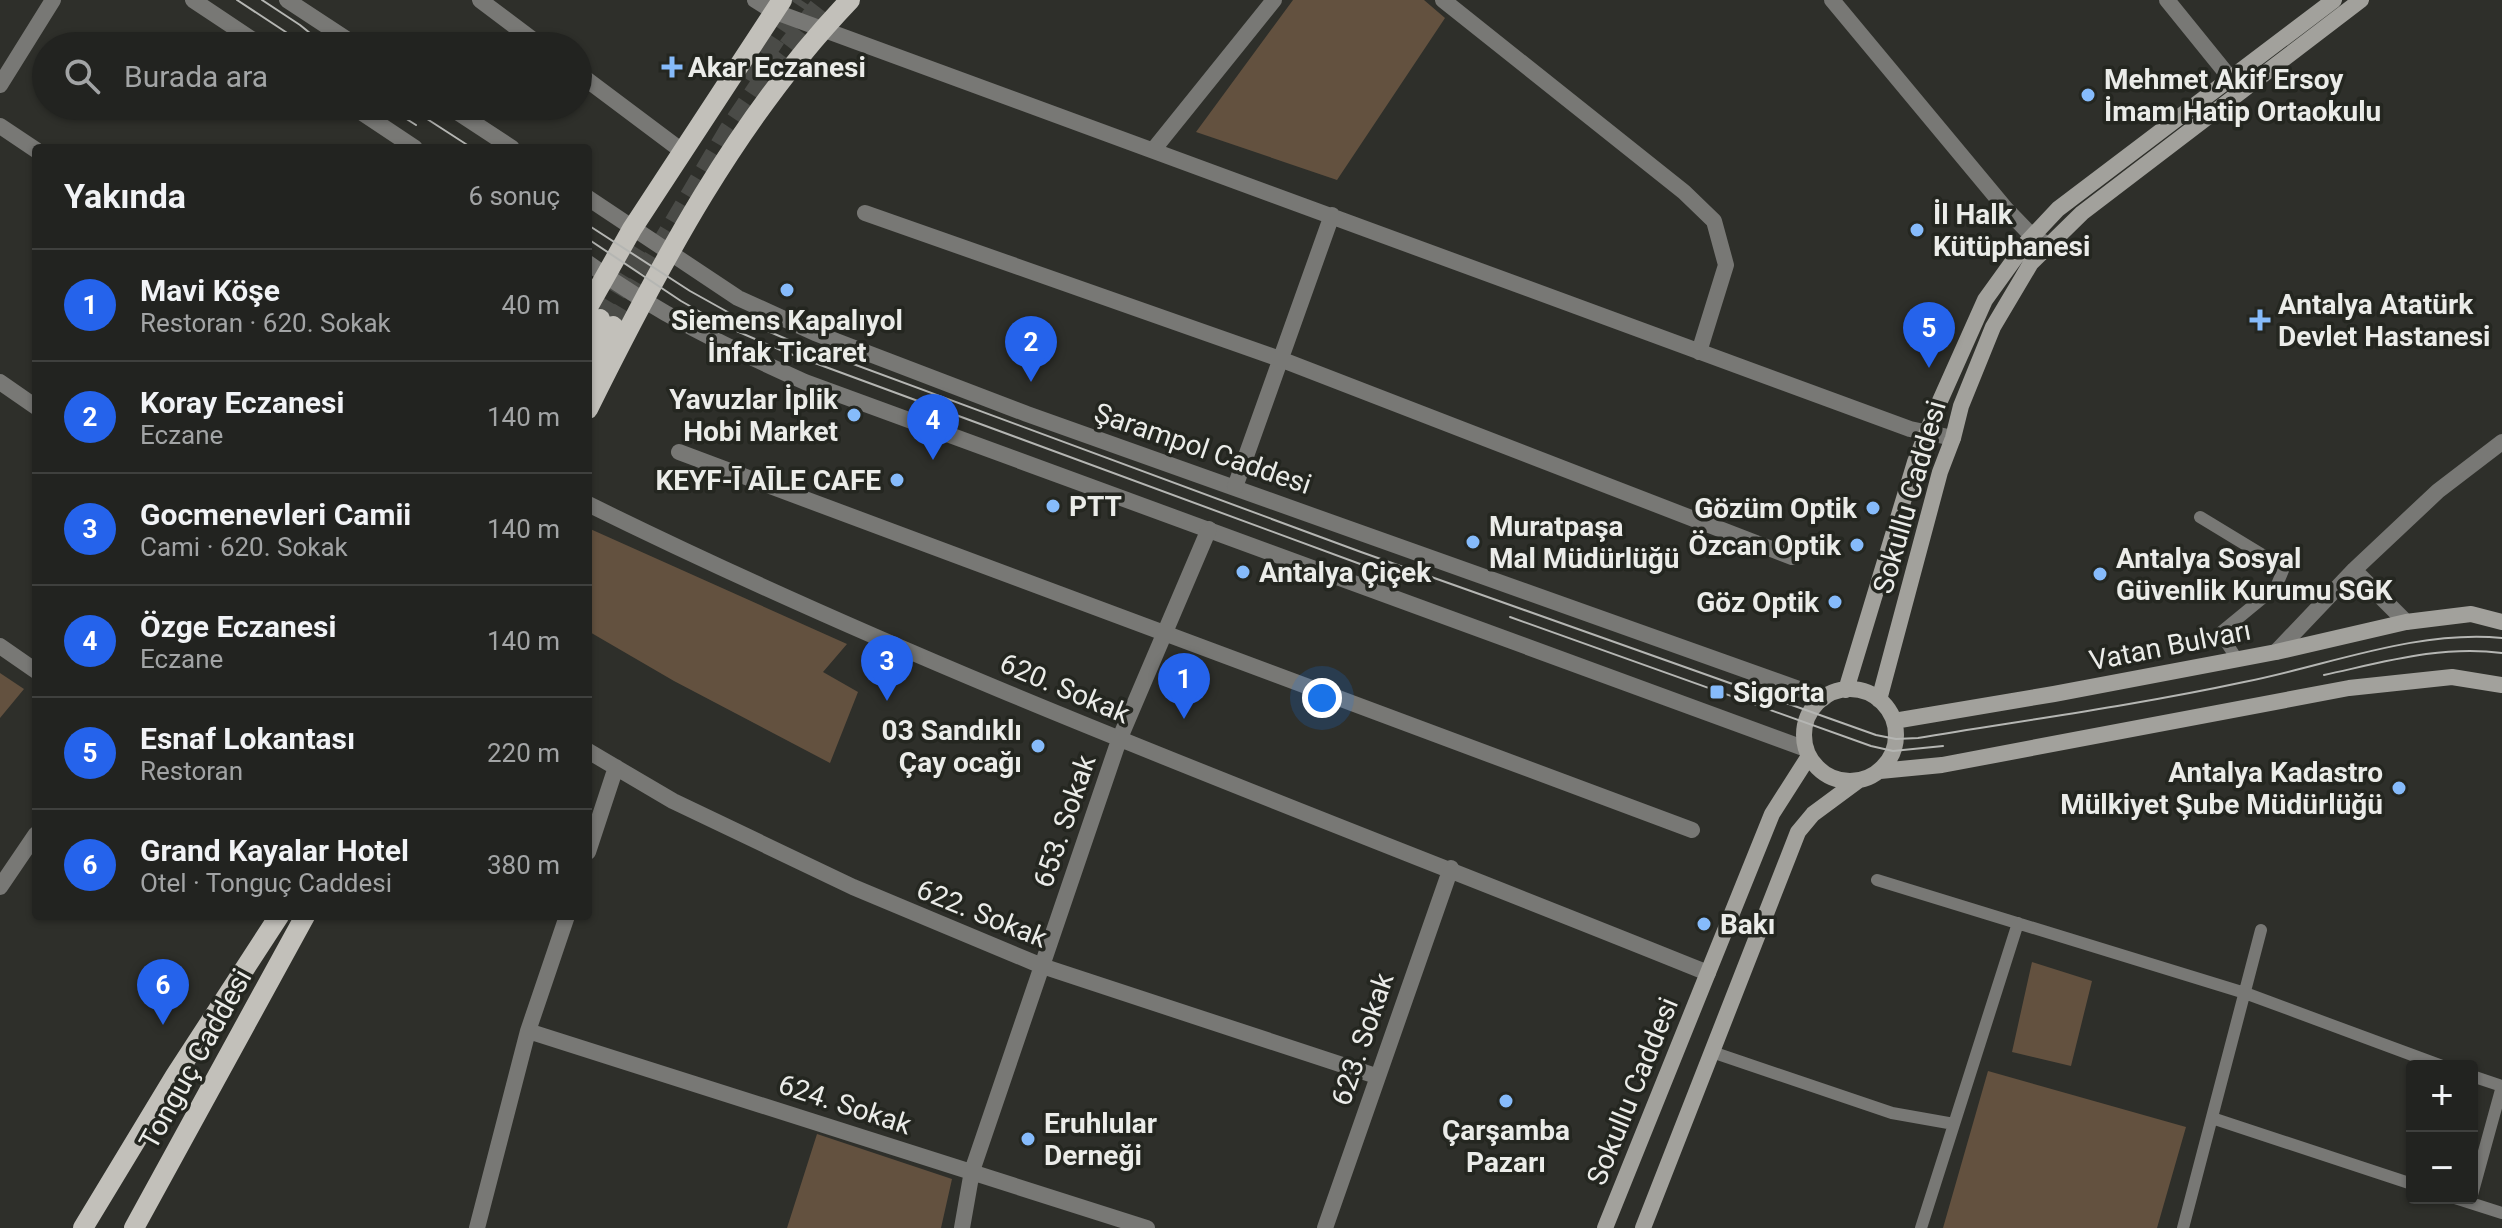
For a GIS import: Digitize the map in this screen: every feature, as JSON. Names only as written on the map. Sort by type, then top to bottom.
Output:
[{"type":"main road","points":[[592,401],[669,251],[779,81],[850,0]]},
{"type":"main road","name":"Sokullu Caddesi","points":[[1846,690],[1915,462],[1985,300],[2032,236],[2058,209],[2334,0]]},
{"type":"main road","name":"Sokullu Caddesi","points":[[1879,700],[1940,472],[1961,406],[1993,327],[2031,263],[2082,213],[2361,0]]},
{"type":"main road","points":[[592,356],[606,277],[632,229],[777,5]]},
{"type":"main road","name":"Vatan Bulvarı","points":[[1894,721],[2276,652],[2406,622],[2471,614],[2502,622]]},
{"type":"main road","points":[[1643,1228],[1798,832],[1813,814],[1859,780],[1880,771],[1942,765],[2349,688],[2452,677],[2502,685]]},
{"type":"main road","points":[[1859,780],[1844,781],[1830,777],[1818,768],[1807,753],[1806,724],[1811,711],[1824,698],[1846,690],[1869,694],[1879,700],[1894,721],[1896,739],[1893,751],[1880,771]]},
{"type":"main road","name":"Sokullu Caddesi","points":[[1605,1228],[1772,814],[1807,753]]},
{"type":"main road","points":[[243,972],[268,920]]},
{"type":"main road","points":[[83,1228],[175,1076],[276,920]]},
{"type":"main road","name":"Tonguç Caddesi","points":[[134,1228],[304,920]]},
{"type":"street","points":[[33,32],[53,0]]},
{"type":"street","points":[[193,0],[241,32]]},
{"type":"street","points":[[287,0],[336,32]]},
{"type":"street","points":[[480,0],[522,32]]},
{"type":"street","points":[[755,0],[777,5],[823,29],[1699,352],[1910,429],[1953,438]]},
{"type":"street","points":[[1154,149],[1274,0]]},
{"type":"street","points":[[1443,0],[1684,192],[1714,221],[1726,265],[1699,352]]},
{"type":"street","points":[[1832,0],[2006,209],[2032,236],[2049,245]]},
{"type":"street","points":[[2167,0],[2231,79]]},
{"type":"street","points":[[0,85],[32,34]]},
{"type":"street","points":[[592,84],[682,151]]},
{"type":"street","points":[[373,120],[409,144]]},
{"type":"street","points":[[469,120],[506,144]]},
{"type":"street","points":[[0,126],[32,147]]},
{"type":"street","name":"Şarampol Caddesi","points":[[592,201],[738,298],[815,333],[1027,414],[1824,698]]},
{"type":"street","points":[[865,213],[1280,359],[1792,557]]},
{"type":"street","points":[[1235,487],[1332,215]]},
{"type":"street","points":[[592,266],[642,301],[712,341],[805,382],[1209,529],[1807,753]]},
{"type":"street","points":[[0,382],[32,404]]},
{"type":"street","points":[[2276,652],[2354,570],[2438,491],[2502,442]]},
{"type":"street","points":[[679,452],[1692,830]]},
{"type":"street","name":"620. Sokak","points":[[592,506],[702,560],[1119,740],[1451,868],[1708,973]]},
{"type":"street","name":"653. Sokak","points":[[962,1228],[972,1171],[1119,740],[1209,529]]},
{"type":"street","points":[[2354,570],[2406,622]]},
{"type":"street","points":[[0,646],[32,668]]},
{"type":"street","name":"622. Sokak","points":[[592,753],[673,801],[853,887],[1042,966],[1376,1076]]},
{"type":"street","points":[[592,840],[616,767]]},
{"type":"street","points":[[0,887],[32,840]]},
{"type":"street","name":"623. Sokak","points":[[1325,1228],[1451,868]]},
{"type":"street","points":[[477,1228],[528,1031],[566,920]]},
{"type":"street","name":"624. Sokak","points":[[528,1031],[1147,1228]]},
{"type":"lane","points":[[2200,517],[2284,568],[2276,587],[2220,633],[2237,659]]},
{"type":"lane","points":[[1877,880],[2245,993],[2426,1060]]},
{"type":"lane","points":[[1921,1228],[2018,923]]},
{"type":"lane","points":[[2183,1228],[2261,930]]},
{"type":"lane","points":[[1712,1052],[1892,1113],[1954,1124]]},
{"type":"lane","points":[[2478,1078],[2502,1086],[2478,1173]]},
{"type":"lane","points":[[2212,1118],[2406,1182]]},
{"type":"lane","points":[[2478,1202],[2502,1213]]},
{"type":"shaded area","points":[[1293,0],[1424,0],[1445,18],[1337,180],[1196,132]]},
{"type":"shaded area","points":[[592,530],[847,644],[823,672],[858,692],[830,763],[674,681],[592,633]]},
{"type":"shaded area","points":[[0,673],[24,689],[0,718]]},
{"type":"shaded area","points":[[2032,962],[2092,981],[2071,1066],[2012,1052]]},
{"type":"shaded area","points":[[1988,1071],[2186,1127],[2157,1228],[1943,1228]]},
{"type":"shaded area","points":[[817,1134],[952,1179],[941,1228],[787,1228]]},
{"type":"tunnel","points":[[748,80],[801,0]]},
{"type":"tunnel","points":[[613,326],[729,130],[769,71],[824,0]]},
{"type":"tunnel","points":[[600,319],[653,232]]},
{"type":"tram line","points":[[237,0],[286,32]]},
{"type":"tram line","points":[[262,0],[309,32]]},
{"type":"tram line","points":[[408,120],[416,125]]},
{"type":"tram line","points":[[429,120],[466,144]]},
{"type":"tram line","points":[[592,228],[690,291],[742,320],[791,341],[1361,552],[1876,735],[1896,739],[1918,738],[2204,690],[2404,644],[2469,637],[2502,638]]},
{"type":"tram line","points":[[592,242],[681,301],[725,326],[785,352],[1371,568]]},
{"type":"tram line","points":[[1510,617],[1871,746],[1893,751],[1943,746]]},
{"type":"tram line","points":[[2324,675],[2435,653],[2502,653]]},
{"type":"place","name":"Akar Eczanesi","points":[[672,67]]},
{"type":"place","name":"Mehmet Akif Ersoy İmam Hatip Ortaokulu","points":[[2088,95]]},
{"type":"place","name":"İl Halk Kütüphanesi","points":[[1917,230]]},
{"type":"place","name":"Siemens Kapalıyol İnfak Ticaret","points":[[787,290]]},
{"type":"place","name":"Antalya Atatürk Devlet Hastanesi","points":[[2260,320]]},
{"type":"place","name":"Esnaf Lokantası","points":[[1929,368]]},
{"type":"place","name":"Koray Eczanesi","points":[[1031,382]]},
{"type":"place","name":"Yavuzlar İplik Hobi Market","points":[[854,415]]},
{"type":"place","name":"Özge Eczanesi","points":[[933,460]]},
{"type":"place","name":"KEYF-Ī AĪLE CAFE","points":[[897,480]]},
{"type":"place","name":"PTT","points":[[1053,506]]},
{"type":"place","name":"Gözüm Optik","points":[[1873,508]]},
{"type":"place","name":"Muratpaşa Mal Müdürlüğü","points":[[1473,542]]},
{"type":"place","name":"Özcan Optik","points":[[1857,545]]},
{"type":"place","name":"Antalya Çiçek","points":[[1243,572]]},
{"type":"place","name":"Antalya Sosyal Güvenlik Kurumu SGK","points":[[2100,574]]},
{"type":"place","name":"Göz Optik","points":[[1835,602]]},
{"type":"place","name":"Sigorta","points":[[1717,692]]},
{"type":"place","name":"Gocmenevleri Camii","points":[[887,701]]},
{"type":"place","name":"Mavi Köşe","points":[[1184,719]]},
{"type":"place","name":"03 Sandıklı Çay ocağı","points":[[1038,746]]},
{"type":"place","name":"Antalya Kadastro Mülkiyet Şube Müdürlüğü","points":[[2399,788]]},
{"type":"place","name":"Bakı","points":[[1704,924]]},
{"type":"place","name":"Grand Kayalar Hotel","points":[[163,1025]]},
{"type":"place","name":"Çarşamba Pazarı","points":[[1506,1101]]},
{"type":"place","name":"Eruhlular Derneği","points":[[1028,1139]]}]
